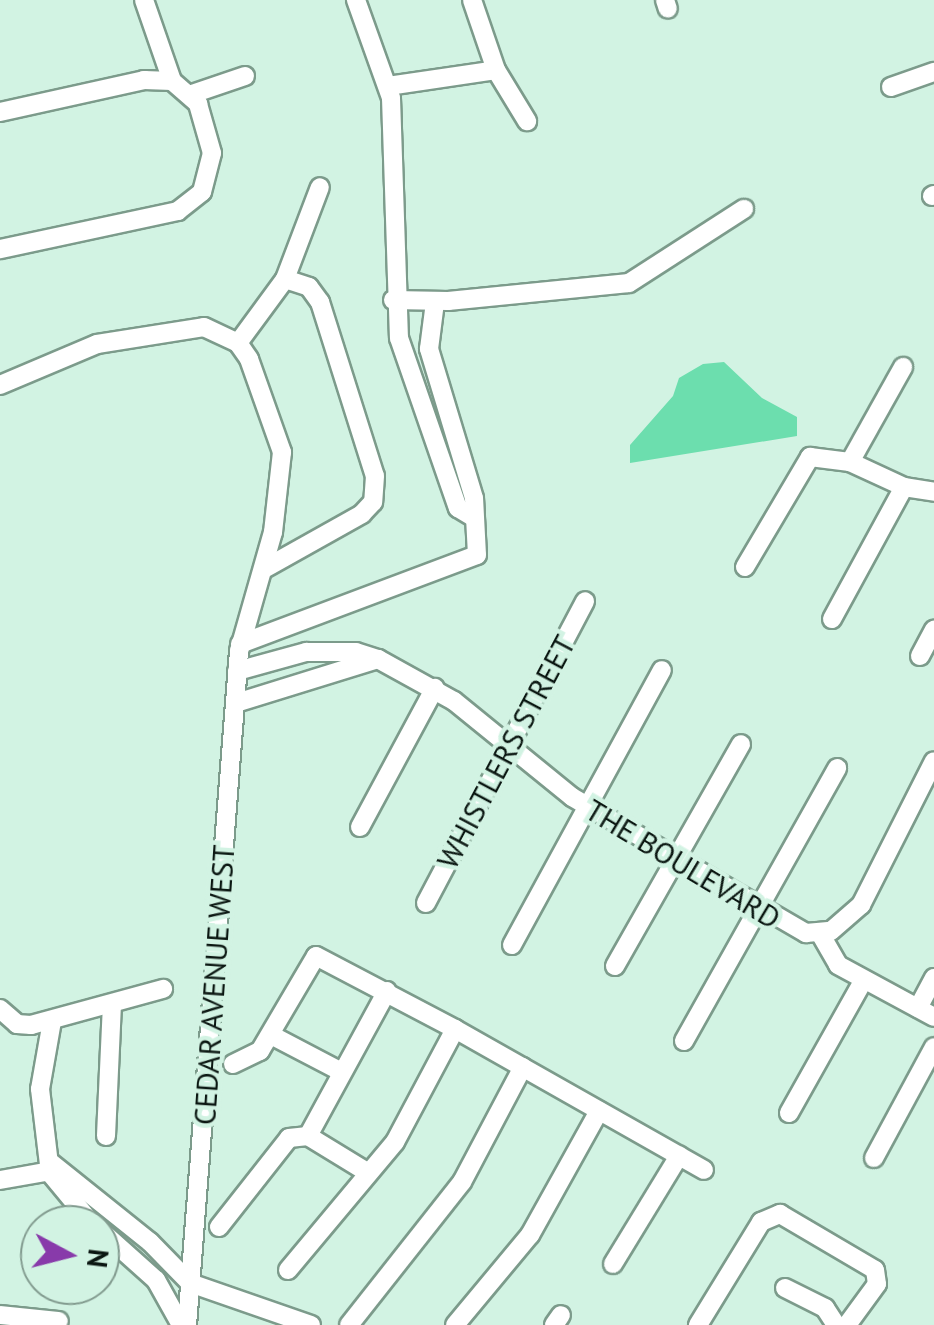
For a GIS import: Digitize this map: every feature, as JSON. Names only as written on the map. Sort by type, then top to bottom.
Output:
[{"type":"street","points":[[144,0],[172,81]]},
{"type":"street","points":[[356,0],[388,86],[393,300],[405,354],[458,508],[473,517]]},
{"type":"street","points":[[472,0],[496,70],[528,122]]},
{"type":"street","points":[[388,86],[496,70]]},
{"type":"street","points":[[891,88],[934,72]]},
{"type":"street","points":[[192,94],[245,76]]},
{"type":"street","points":[[0,112],[144,80],[172,81],[192,94],[212,153],[208,181],[196,199],[168,214],[0,249]]},
{"type":"street","points":[[0,384],[52,358],[166,328],[204,328],[238,343],[285,279],[320,187]]},
{"type":"street","points":[[393,300],[435,302],[636,282],[744,209]]},
{"type":"street","points":[[264,569],[362,514],[376,486],[320,302],[308,287],[285,279]]},
{"type":"street","points":[[240,644],[464,564],[478,548],[474,498],[429,349],[435,302]]},
{"type":"street","name":"CEDAR AVENUE WEST","points":[[184,1325],[240,644],[264,569],[282,452],[254,370],[238,343]]},
{"type":"street","points":[[405,354],[429,349]]},
{"type":"street","points":[[850,462],[904,366]]},
{"type":"street","points":[[745,567],[810,458],[850,462],[904,487],[934,492]]},
{"type":"street","points":[[832,618],[904,487]]},
{"type":"street","name":"WHISTLERS STREET","points":[[426,903],[584,601]]},
{"type":"street","points":[[920,656],[934,630]]},
{"type":"street","name":"THE BOULEVARD","points":[[237,671],[306,652],[356,652],[378,659],[435,688],[585,806],[680,855],[758,911],[821,934],[861,905],[934,761]]},
{"type":"street","points":[[236,702],[378,659]]},
{"type":"street","points":[[512,944],[662,670]]},
{"type":"street","points":[[360,827],[435,688]]},
{"type":"street","points":[[615,966],[742,744]]},
{"type":"street","points":[[684,1040],[837,768]]},
{"type":"street","points":[[821,934],[832,959],[863,981],[926,1012],[934,978]]},
{"type":"street","points":[[233,1064],[254,1056],[272,1035],[316,956],[387,991],[704,1170]]},
{"type":"street","points":[[789,1113],[863,981]]},
{"type":"street","points":[[0,1009],[24,1026],[163,989]]},
{"type":"street","points":[[308,1136],[387,991]]},
{"type":"street","points":[[106,1136],[112,1005]]},
{"type":"street","points":[[52,1021],[40,1089],[53,1168],[84,1205]]},
{"type":"street","points":[[288,1270],[398,1138],[455,1029]]},
{"type":"street","points":[[272,1035],[340,1072]]},
{"type":"street","points":[[874,1158],[934,1048]]},
{"type":"street","points":[[349,1325],[462,1182],[523,1067]]},
{"type":"street","points":[[455,1325],[530,1236],[599,1111]]},
{"type":"street","points":[[219,1227],[283,1142],[308,1136],[367,1172]]},
{"type":"street","points":[[613,1264],[680,1156]]},
{"type":"street","points":[[0,1180],[53,1168]]},
{"type":"street","points":[[698,1325],[761,1222],[780,1214],[876,1270],[877,1284],[847,1325]]},
{"type":"street","points":[[120,1230],[161,1252],[190,1283],[311,1325]]},
{"type":"street","points":[[120,1247],[146,1270],[184,1325]]},
{"type":"street","points":[[146,1270],[161,1252]]},
{"type":"street","points":[[785,1288],[825,1308],[836,1325]]},
{"type":"street","points":[[0,1315],[59,1321]]},
{"type":"shaded area","points":[[724,362],[762,398],[797,417],[797,436],[630,463],[630,445],[673,396],[679,378],[703,364]]}]
